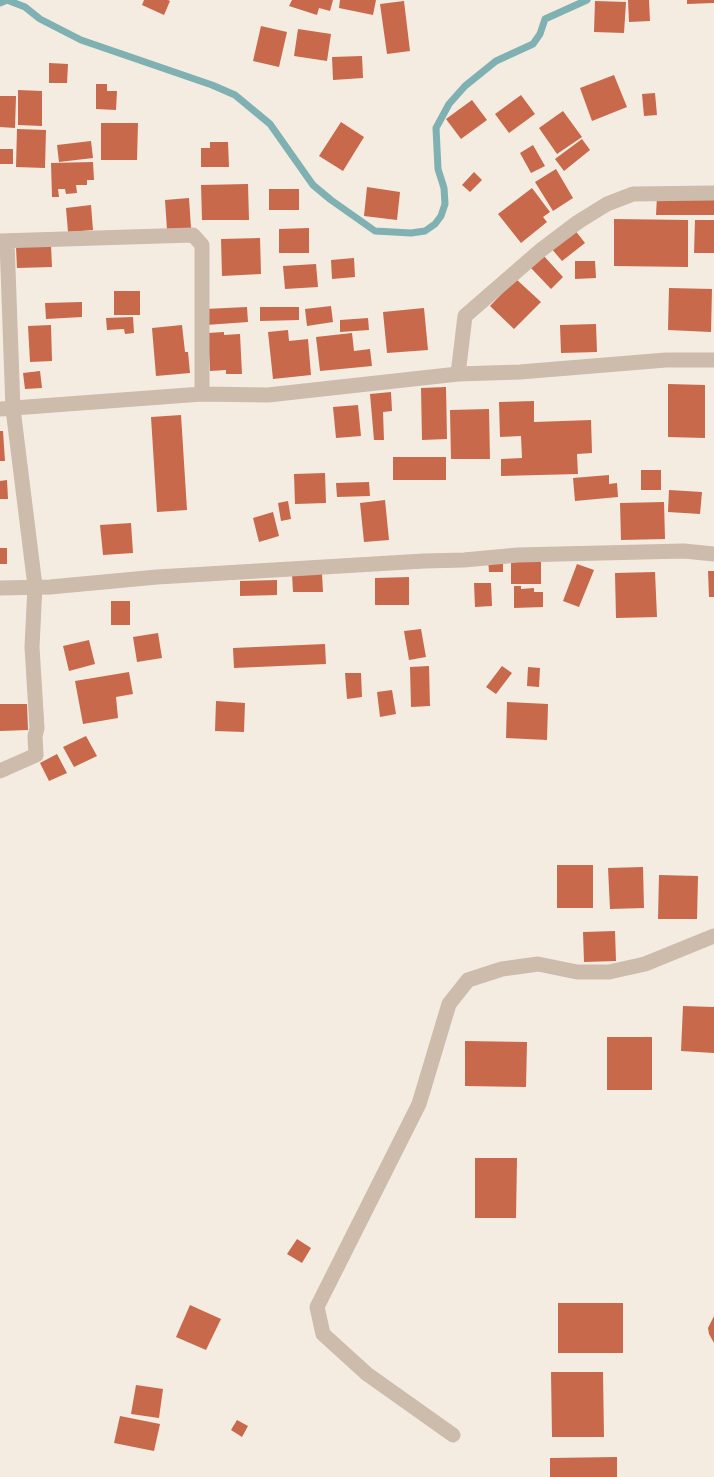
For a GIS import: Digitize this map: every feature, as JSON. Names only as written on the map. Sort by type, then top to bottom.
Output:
[{"type":"street","points":[[458,374],[465,316],[541,250],[578,222],[607,204],[633,194],[714,193]]},
{"type":"street","points":[[0,771],[36,755],[37,728],[32,647],[35,586],[7,409],[3,241],[193,235],[202,245],[202,394]]},
{"type":"street","points":[[7,409],[202,394],[268,395],[458,374],[520,372],[666,360],[714,360]]},
{"type":"street","points":[[0,588],[50,587],[157,577],[424,561],[464,561],[518,555],[684,551],[714,554]]},
{"type":"street","points":[[453,1435],[367,1374],[323,1334],[317,1307],[419,1104],[449,1004],[468,980],[502,969],[538,964],[577,972],[609,972],[645,964],[714,936]]},
{"type":"building","points":[[144,0],[170,1],[164,15],[142,5]]},
{"type":"building","points":[[292,0],[333,0],[330,11],[319,8],[317,15],[289,6]]},
{"type":"building","points":[[340,0],[376,0],[373,15],[339,8]]},
{"type":"building","points":[[628,0],[649,0],[650,21],[629,22]]},
{"type":"building","points":[[687,0],[714,0],[714,3],[687,4]]},
{"type":"building","points":[[404,1],[410,51],[387,54],[380,4]]},
{"type":"building","points":[[595,1],[626,2],[624,33],[594,32]]},
{"type":"building","points":[[261,26],[287,32],[279,67],[253,61]]},
{"type":"building","points":[[298,29],[331,34],[327,61],[294,56]]},
{"type":"building","points":[[362,56],[363,78],[333,80],[332,57]]},
{"type":"building","points":[[49,63],[68,64],[67,83],[49,83]]},
{"type":"building","points":[[614,75],[627,107],[592,121],[580,88]]},
{"type":"building","points":[[96,84],[107,84],[107,91],[117,91],[116,110],[96,109]]},
{"type":"building","points":[[18,90],[42,91],[42,126],[18,125]]},
{"type":"building","points":[[655,93],[657,115],[644,116],[642,94]]},
{"type":"building","points":[[521,95],[535,114],[509,133],[495,114]]},
{"type":"building","points":[[0,96],[16,96],[15,128],[0,127]]},
{"type":"building","points":[[472,100],[487,120],[461,139],[446,119]]},
{"type":"building","points":[[563,111],[582,137],[557,154],[539,128]]},
{"type":"building","points":[[341,122],[364,137],[343,171],[319,156]]},
{"type":"building","points":[[101,123],[138,123],[137,160],[101,160]]},
{"type":"building","points":[[17,129],[46,130],[45,168],[16,167]]},
{"type":"building","points":[[582,139],[590,150],[564,171],[555,159]]},
{"type":"building","points":[[91,141],[93,158],[59,162],[57,145]]},
{"type":"building","points":[[210,142],[228,142],[229,167],[201,167],[201,148],[210,148]]},
{"type":"building","points":[[533,145],[545,166],[531,173],[520,153]]},
{"type":"building","points":[[0,149],[13,149],[13,164],[0,164]]},
{"type":"building","points":[[93,162],[94,180],[87,180],[87,185],[76,185],[77,193],[66,194],[65,189],[58,189],[59,197],[52,197],[51,163]]},
{"type":"building","points":[[556,169],[573,198],[553,211],[535,182]]},
{"type":"building","points":[[474,172],[482,180],[470,192],[462,185]]},
{"type":"building","points":[[248,184],[249,220],[202,220],[201,185]]},
{"type":"building","points":[[367,187],[400,192],[397,220],[364,216]]},
{"type":"building","points":[[532,188],[550,212],[543,217],[547,222],[521,243],[498,214]]},
{"type":"building","points":[[269,189],[299,189],[299,210],[269,210]]},
{"type":"building","points":[[657,196],[714,196],[714,215],[656,215]]},
{"type":"building","points":[[189,198],[191,228],[167,230],[165,200]]},
{"type":"building","points":[[91,205],[93,230],[68,232],[66,208]]},
{"type":"building","points":[[614,219],[688,220],[688,267],[614,266]]},
{"type":"building","points":[[695,220],[714,220],[714,253],[694,253]]},
{"type":"building","points":[[309,228],[309,253],[279,253],[279,229]]},
{"type":"building","points":[[574,229],[585,243],[562,261],[551,248]]},
{"type":"building","points":[[260,238],[261,274],[222,276],[221,239]]},
{"type":"building","points":[[51,245],[52,267],[17,268],[16,247]]},
{"type":"building","points":[[543,255],[563,277],[551,289],[530,267]]},
{"type":"building","points":[[354,258],[355,277],[332,279],[331,260]]},
{"type":"building","points":[[575,261],[595,261],[596,278],[575,279]]},
{"type":"building","points":[[316,264],[318,287],[285,289],[283,266]]},
{"type":"building","points":[[516,279],[541,302],[514,329],[490,306]]},
{"type":"building","points":[[669,288],[712,289],[711,332],[668,330]]},
{"type":"building","points":[[114,291],[140,291],[140,315],[114,315]]},
{"type":"building","points":[[82,302],[82,317],[46,319],[45,303]]},
{"type":"building","points":[[331,306],[333,322],[307,326],[305,309]]},
{"type":"building","points":[[247,307],[248,322],[206,325],[205,309]]},
{"type":"building","points":[[260,307],[299,307],[299,320],[260,321]]},
{"type":"building","points":[[424,308],[428,350],[387,353],[383,312]]},
{"type":"building","points":[[133,317],[134,333],[125,334],[124,329],[107,330],[106,318]]},
{"type":"building","points":[[368,318],[369,330],[340,332],[340,320]]},
{"type":"building","points":[[596,324],[597,352],[561,353],[560,325]]},
{"type":"building","points":[[51,325],[52,361],[30,362],[28,326]]},
{"type":"building","points":[[182,325],[190,373],[156,376],[152,328]]},
{"type":"building","points":[[288,330],[289,341],[308,339],[311,375],[273,379],[268,332]]},
{"type":"building","points":[[224,332],[224,335],[240,334],[242,374],[226,374],[226,370],[210,371],[208,333]]},
{"type":"building","points":[[352,333],[354,351],[370,349],[372,366],[320,371],[316,337]]},
{"type":"building","points":[[40,371],[42,388],[25,389],[23,373]]},
{"type":"building","points":[[668,384],[705,385],[705,438],[668,437]]},
{"type":"building","points":[[446,387],[447,439],[422,440],[421,388]]},
{"type":"building","points":[[391,392],[392,411],[383,412],[384,440],[374,440],[370,394]]},
{"type":"building","points":[[534,401],[534,422],[591,420],[592,453],[577,454],[578,474],[501,476],[501,459],[522,458],[521,436],[500,437],[499,402]]},
{"type":"building","points":[[358,405],[361,436],[336,438],[333,407]]},
{"type":"building","points":[[489,409],[490,459],[451,459],[450,410]]},
{"type":"building","points":[[181,415],[187,510],[157,512],[151,417]]},
{"type":"building","points":[[0,431],[3,431],[5,461],[0,461]]},
{"type":"building","points":[[393,457],[446,457],[446,480],[393,480]]},
{"type":"building","points":[[641,470],[661,470],[661,490],[641,490]]},
{"type":"building","points":[[325,473],[326,503],[295,504],[294,474]]},
{"type":"building","points":[[609,475],[609,484],[617,483],[618,497],[575,501],[573,478]]},
{"type":"building","points":[[7,480],[8,499],[0,499],[0,481]]},
{"type":"building","points":[[369,482],[370,496],[337,497],[336,483]]},
{"type":"building","points":[[669,490],[702,492],[700,514],[668,512]]},
{"type":"building","points":[[385,500],[389,540],[364,542],[360,503]]},
{"type":"building","points":[[288,501],[291,519],[281,521],[278,503]]},
{"type":"building","points":[[664,502],[665,539],[621,540],[620,503]]},
{"type":"building","points":[[273,512],[279,536],[259,542],[253,518]]},
{"type":"building","points":[[131,523],[133,553],[103,555],[100,525]]},
{"type":"building","points":[[0,548],[7,548],[7,564],[0,564]]},
{"type":"building","points":[[488,559],[503,559],[503,572],[489,572]]},
{"type":"building","points":[[511,562],[541,562],[541,584],[511,584]]},
{"type":"building","points":[[577,564],[594,570],[579,607],[563,601]]},
{"type":"building","points":[[708,571],[714,571],[714,597],[709,597]]},
{"type":"building","points":[[655,572],[657,617],[616,618],[615,573]]},
{"type":"building","points":[[322,573],[323,592],[293,592],[292,574]]},
{"type":"building","points":[[409,577],[409,605],[375,605],[375,578]]},
{"type":"building","points":[[277,580],[277,595],[240,596],[240,581]]},
{"type":"building","points":[[474,583],[491,583],[492,606],[475,607]]},
{"type":"building","points":[[514,586],[521,586],[521,589],[534,588],[534,592],[543,592],[543,607],[514,608]]},
{"type":"building","points":[[111,601],[130,601],[130,625],[111,625]]},
{"type":"building","points":[[421,629],[426,657],[409,660],[404,631]]},
{"type":"building","points":[[158,633],[162,658],[137,662],[133,637]]},
{"type":"building","points":[[89,640],[95,664],[69,671],[63,646]]},
{"type":"building","points":[[325,644],[326,664],[234,668],[233,648]]},
{"type":"building","points":[[429,666],[430,706],[411,707],[410,667]]},
{"type":"building","points":[[502,666],[512,673],[496,694],[486,687]]},
{"type":"building","points":[[528,667],[540,668],[539,687],[527,686]]},
{"type":"building","points":[[129,672],[133,694],[116,697],[118,718],[83,724],[75,681]]},
{"type":"building","points":[[345,673],[361,673],[362,697],[347,699]]},
{"type":"building","points":[[392,690],[396,714],[380,717],[377,692]]},
{"type":"building","points":[[216,701],[245,703],[244,732],[215,731]]},
{"type":"building","points":[[507,702],[548,704],[547,740],[506,738]]},
{"type":"building","points":[[0,704],[27,704],[28,730],[0,731]]},
{"type":"building","points":[[86,736],[97,756],[74,767],[63,747]]},
{"type":"building","points":[[57,754],[67,773],[49,781],[40,763]]},
{"type":"building","points":[[557,865],[593,865],[593,908],[557,908]]},
{"type":"building","points":[[643,867],[644,908],[610,909],[608,868]]},
{"type":"building","points":[[659,875],[698,876],[697,919],[658,919]]},
{"type":"building","points":[[615,931],[616,961],[584,962],[583,932]]},
{"type":"building","points":[[683,1006],[714,1007],[714,1053],[681,1051]]},
{"type":"building","points":[[607,1037],[652,1037],[652,1090],[607,1090]]},
{"type":"building","points":[[465,1041],[527,1042],[526,1087],[465,1086]]},
{"type":"building","points":[[475,1158],[517,1158],[516,1218],[475,1218]]},
{"type":"building","points":[[297,1239],[311,1248],[302,1263],[287,1254]]},
{"type":"building","points":[[558,1303],[623,1303],[623,1353],[558,1353]]},
{"type":"building","points":[[190,1305],[221,1319],[206,1350],[176,1337]]},
{"type":"building","points":[[714,1316],[714,1343],[708,1328]]},
{"type":"building","points":[[551,1372],[603,1372],[604,1437],[552,1437]]},
{"type":"building","points":[[136,1385],[163,1389],[159,1418],[131,1414]]},
{"type":"building","points":[[120,1416],[160,1424],[154,1451],[114,1443]]},
{"type":"building","points":[[237,1420],[248,1426],[242,1437],[231,1430]]},
{"type":"building","points":[[617,1457],[617,1477],[550,1477],[550,1458]]},
{"type":"waterway","points":[[0,3],[7,0],[25,7],[40,19],[81,40],[235,95],[270,124],[313,185],[331,200],[375,231],[411,233],[425,231],[435,224],[445,204],[444,188],[438,169],[436,128],[449,104],[465,86],[496,61],[533,44],[540,34],[545,19],[587,0]]}]
